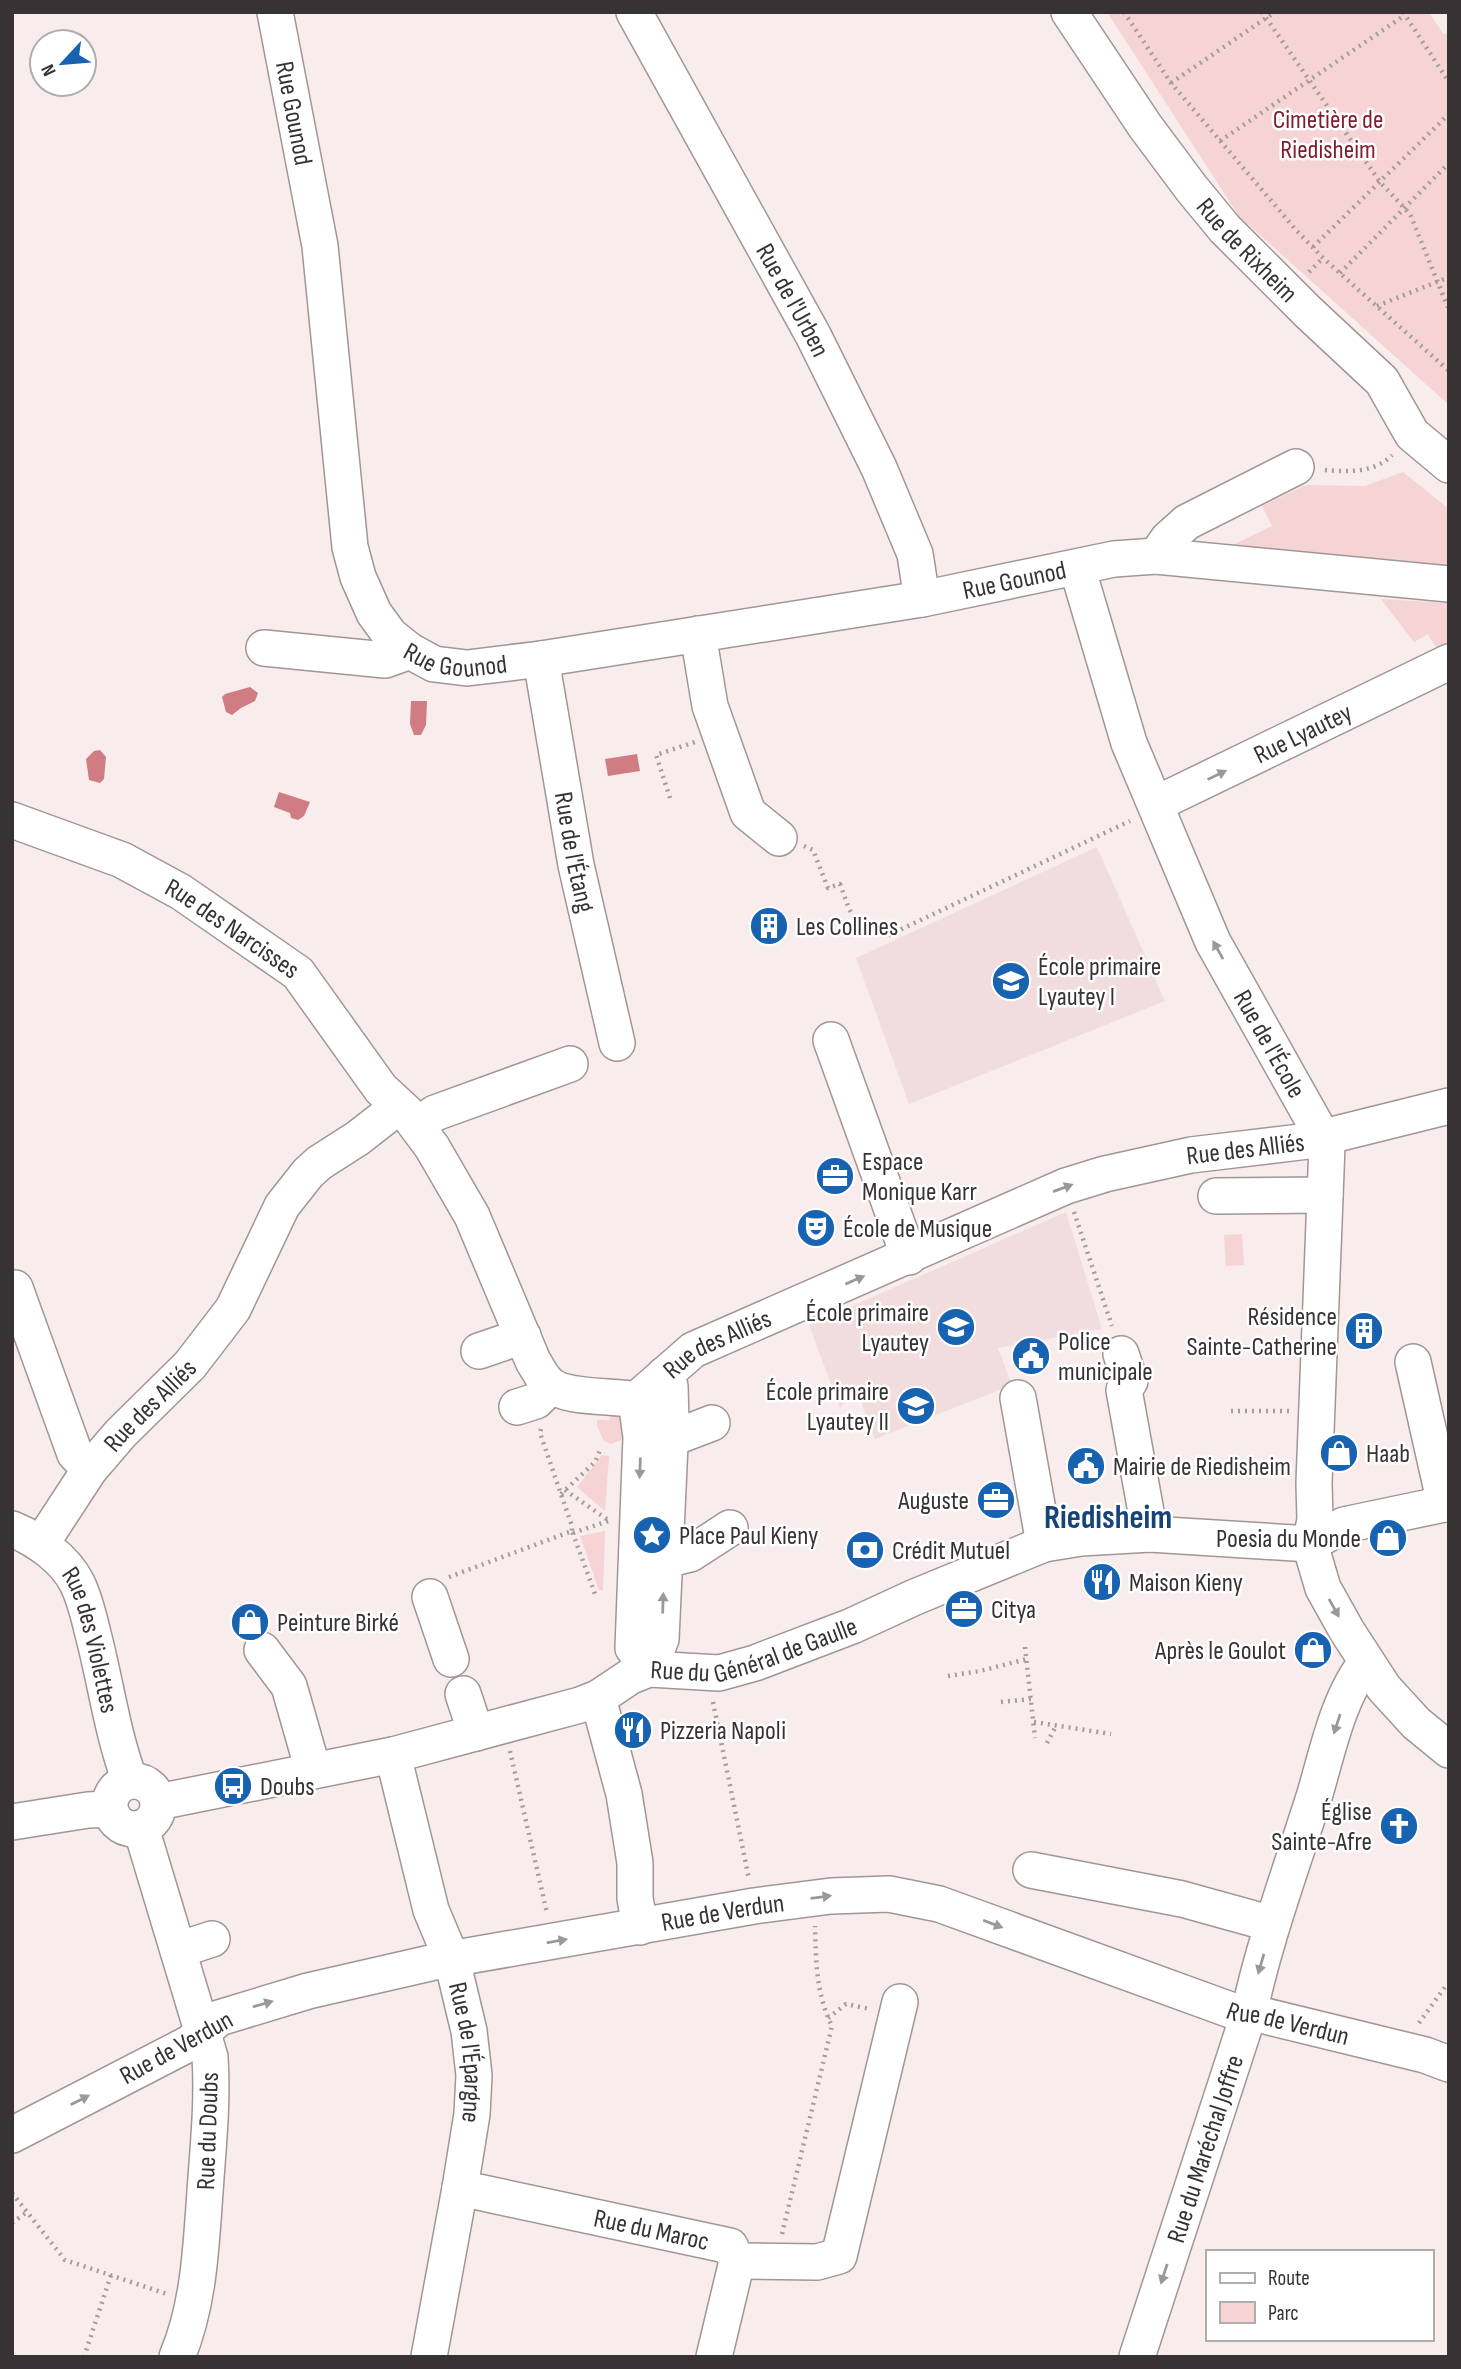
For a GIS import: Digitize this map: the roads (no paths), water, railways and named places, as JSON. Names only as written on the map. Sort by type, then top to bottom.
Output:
[{"type":"street","name":"Rue Gounod","points":[[275,12],[320,246],[350,547],[358,577],[374,613],[390,635],[410,651],[434,664],[467,668],[541,659],[922,599],[1114,559],[1156,556],[1449,584]]},
{"type":"street","name":"Rue de l'Urben","points":[[634,12],[813,335],[879,468],[915,554],[922,599]]},
{"type":"street","name":"Rue de Rixheim","points":[[1069,12],[1145,126],[1225,229],[1308,313],[1382,381],[1412,434],[1449,465]]},
{"type":"street","points":[[1412,434],[1424,469],[1449,490]]},
{"type":"street","points":[[1156,556],[1168,539],[1187,522],[1296,467]]},
{"type":"street","name":"Rue de l'École","points":[[1077,567],[1129,743],[1143,812],[1327,1145],[1314,1483],[1315,1520],[1310,1544]]},
{"type":"street","points":[[698,634],[710,706],[748,813],[779,838]]},
{"type":"street","points":[[264,648],[385,660],[410,651]]},
{"type":"street","name":"Rue de l'Étang","points":[[541,659],[576,865],[617,1043]]},
{"type":"street","name":"Rue Lyautey","points":[[1143,812],[1449,662]]},
{"type":"street","name":"Rue des Narcisses","points":[[12,820],[122,860],[181,892],[277,957],[298,973],[381,1089],[408,1116]]},
{"type":"street","points":[[831,1040],[909,1257]]},
{"type":"street","name":"Rue des Alliés","points":[[27,1537],[121,1433],[190,1365],[233,1309],[282,1206],[318,1163],[358,1138],[408,1116],[435,1113],[570,1064]]},
{"type":"street","name":"Rue des Alliés","points":[[550,1387],[565,1392],[636,1400],[693,1350],[909,1257],[1044,1195],[1105,1174],[1191,1155],[1308,1141],[1449,1106]]},
{"type":"street","points":[[408,1116],[432,1147],[472,1216],[533,1361],[550,1387],[536,1401],[532,1415]]},
{"type":"street","points":[[1216,1196],[1325,1195]]},
{"type":"street","name":"Rue des Alliés","points":[[15,1287],[75,1454],[90,1469]]},
{"type":"street","points":[[479,1351],[523,1336]]},
{"type":"street","points":[[1117,1342],[1130,1381],[1124,1390],[1150,1534]]},
{"type":"street","points":[[1413,1362],[1447,1504],[1344,1525],[1310,1544],[1323,1588],[1366,1663],[1398,1704],[1449,1750]]},
{"type":"street","points":[[649,1669],[661,1639],[670,1440],[670,1386],[664,1375]]},
{"type":"street","points":[[1018,1398],[1044,1544]]},
{"type":"street","points":[[636,1400],[641,1437],[633,1648],[649,1669]]},
{"type":"street","points":[[670,1440],[712,1423]]},
{"type":"street","points":[[665,1560],[690,1555],[730,1528]]},
{"type":"street","name":"Rue du Général de Gaulle","points":[[150,1815],[313,1770],[393,1755],[580,1705],[598,1698],[631,1676],[649,1669],[719,1673],[842,1630],[1044,1544],[1081,1538],[1150,1534],[1310,1544]]},
{"type":"street","name":"Rue des Violettes","points":[[27,1537],[60,1561],[76,1581],[84,1600],[105,1677],[120,1750],[130,1781]]},
{"type":"street","points":[[436,1589],[451,1659]]},
{"type":"street","points":[[262,1650],[289,1686],[313,1770]]},
{"type":"street","name":"Rue du Maréchal Joffre","points":[[1137,2357],[1249,2013],[1272,1924],[1340,1714],[1354,1678],[1366,1663]]},
{"type":"street","points":[[463,1694],[476,1733]]},
{"type":"street","points":[[598,1698],[624,1794],[635,1863],[635,1898],[640,1927]]},
{"type":"street","name":"Rue de l'Épargne","points":[[393,1755],[431,1910],[452,1959],[469,2032],[474,2075],[472,2114],[429,2357]]},
{"type":"street","points":[[137,1780],[151,1788],[150,1815],[128,1829],[116,1822],[110,1809],[112,1794],[116,1788],[130,1781],[137,1780]]},
{"type":"street","points":[[12,1822],[110,1809]]},
{"type":"street","name":"Rue du Doubs","points":[[150,1815],[178,1950],[210,2057],[212,2095],[199,2270],[184,2341],[177,2357]]},
{"type":"street","points":[[1031,1870],[1182,1899],[1272,1924]]},
{"type":"street","name":"Rue de Verdun","points":[[12,2135],[190,2043],[219,2018],[271,2002],[371,1976],[452,1959],[754,1906],[814,1898],[889,1894],[939,1904],[1236,2012],[1426,2056],[1449,2064]]},
{"type":"street","points":[[178,1950],[212,1939]]},
{"type":"street","points":[[752,2262],[817,2262],[839,2256],[886,2006]]},
{"type":"street","name":"Rue du Maroc","points":[[460,2188],[730,2246],[752,2262],[714,2357]]},
{"type":"place","name":"Les Collines","points":[[769,926]]},
{"type":"place","name":"École primaire Lyautey I","points":[[1011,981]]},
{"type":"place","name":"Espace Monique Karr","points":[[835,1176]]},
{"type":"place","name":"École de Musique","points":[[816,1228]]},
{"type":"place","name":"École primaire Lyautey","points":[[956,1327]]},
{"type":"place","name":"Résidence Sainte-Catherine","points":[[1364,1331]]},
{"type":"place","name":"Police municipale","points":[[1031,1356]]},
{"type":"place","name":"École primaire Lyautey II","points":[[916,1406]]},
{"type":"place","name":"Haab","points":[[1339,1453]]},
{"type":"place","name":"Mairie de Riedisheim","points":[[1086,1466]]},
{"type":"place","name":"Auguste","points":[[996,1500]]},
{"type":"place","name":"Place Paul Kieny","points":[[652,1535]]},
{"type":"place","name":"Poesia du Monde","points":[[1388,1538]]},
{"type":"place","name":"Crédit Mutuel","points":[[865,1550]]},
{"type":"place","name":"Maison Kieny","points":[[1102,1582]]},
{"type":"place","name":"Citya","points":[[964,1609]]},
{"type":"place","name":"Peinture Birké","points":[[250,1622]]},
{"type":"place","name":"Après le Goulot","points":[[1313,1650]]},
{"type":"place","name":"Pizzeria Napoli","points":[[633,1730]]},
{"type":"place","name":"Doubs","points":[[233,1786]]},
{"type":"place","name":"Église Sainte-Afre","points":[[1399,1826]]},
{"type":"district","name":"Riedisheim","points":[[1108,1516]]},
{"type":"park label","name":"Cimetière de Riedisheim","points":[[1328,134]]}]
